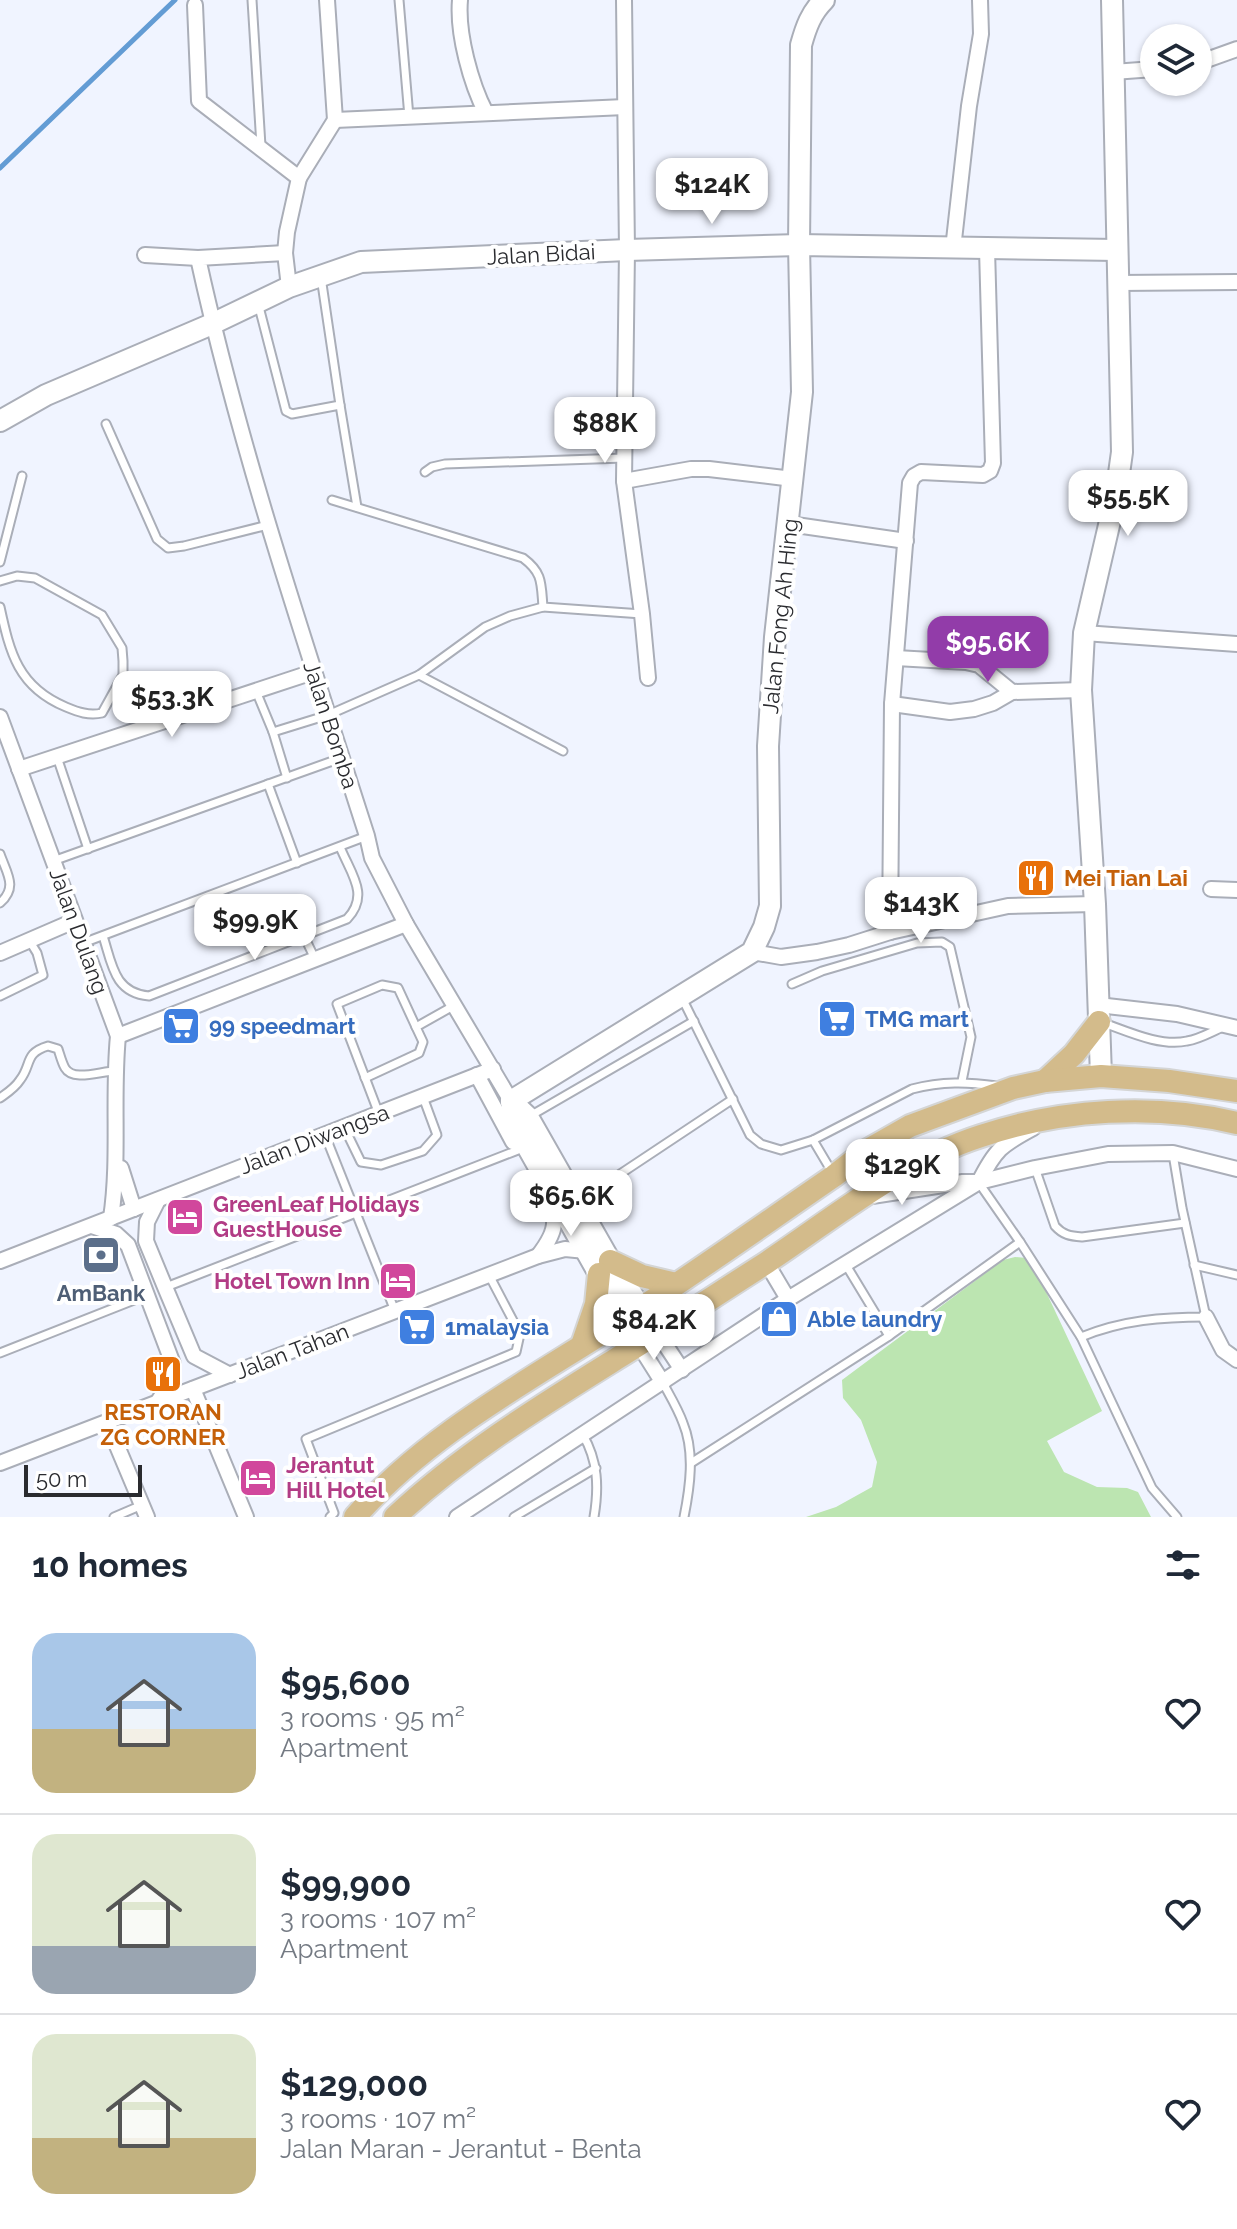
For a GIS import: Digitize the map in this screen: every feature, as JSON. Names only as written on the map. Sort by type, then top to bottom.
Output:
[{"type":"main road","name":"Jalan Fong Ah Hing","points":[[752,952],[770,906],[768,746],[775,637],[802,392],[799,245],[801,45],[807,24],[824,0]]},
{"type":"main road","points":[[1112,0],[1122,452],[1116,495],[1084,633],[1081,690],[1095,904],[1101,1076],[1104,1091],[1115,1098],[1188,1104],[1204,1111],[1209,1118]]},
{"type":"main road","name":"Jalan Bidai","points":[[0,421],[92,374],[212,324],[289,287],[361,262],[799,245],[1117,250]]},
{"type":"main road","points":[[0,401],[22,408]]},
{"type":"main road","points":[[511,1101],[752,952]]},
{"type":"main road","points":[[1045,1081],[1074,1054],[1099,1013]]},
{"type":"main road","points":[[355,1517],[413,1460],[514,1388],[676,1284],[866,1151],[910,1126],[1013,1088],[1045,1081],[1101,1076],[1169,1081],[1237,1091]]},
{"type":"main road","name":"Jalan Bomba","points":[[511,1101],[528,1117],[576,1204],[604,1268],[648,1339]]},
{"type":"main road","name":"Jalan Bomba","points":[[511,1101],[515,1125],[586,1251],[604,1268]]},
{"type":"main road","points":[[395,1517],[427,1486],[529,1413],[925,1159],[978,1136],[1015,1126],[1104,1112],[1176,1113],[1237,1123]]},
{"type":"main road","points":[[582,1345],[604,1268],[676,1284]]},
{"type":"street","points":[[289,287],[285,253],[299,178],[335,120],[327,0]]},
{"type":"street","points":[[460,0],[461,29],[468,60],[476,93],[486,113]]},
{"type":"street","points":[[624,0],[627,250],[624,481],[648,678]]},
{"type":"street","points":[[953,249],[969,106],[981,34],[980,0]]},
{"type":"street","points":[[195,5],[199,101],[299,178]]},
{"type":"street","points":[[1212,58],[1237,49]]},
{"type":"street","points":[[1113,72],[1140,70]]},
{"type":"street","points":[[335,120],[625,107]]},
{"type":"street","points":[[890,932],[892,704],[910,483],[914,476],[930,471],[983,475],[990,471],[993,463],[987,249]]},
{"type":"street","points":[[145,255],[198,258],[285,253]]},
{"type":"street","name":"Jalan Bomba","points":[[198,258],[212,324],[269,524],[372,858],[406,924],[511,1101]]},
{"type":"street","points":[[1118,283],[1237,282]]},
{"type":"street","points":[[624,481],[691,469],[793,479]]},
{"type":"street","points":[[789,524],[906,541]]},
{"type":"street","points":[[1084,633],[1237,644]]},
{"type":"street","points":[[896,658],[979,665],[1012,692]]},
{"type":"street","points":[[19,769],[313,672]]},
{"type":"street","points":[[892,704],[950,712],[993,703],[1012,692],[1081,690]]},
{"type":"street","name":"Jalan Dulang","points":[[0,717],[118,1036],[115,1071],[117,1152],[111,1218]]},
{"type":"street","points":[[1211,889],[1237,890]]},
{"type":"street","points":[[752,952],[781,957],[817,952],[1008,906],[1095,904]]},
{"type":"street","points":[[1,948],[74,921]]},
{"type":"street","points":[[118,1036],[406,924]]},
{"type":"street","points":[[1099,1013],[1177,1014],[1233,1026]]},
{"type":"street","name":"Jalan Diwangsa","points":[[0,1261],[493,1069]]},
{"type":"street","points":[[477,1075],[555,1217],[551,1239],[538,1256]]},
{"type":"street","points":[[457,1517],[788,1299],[979,1182],[1001,1146],[1052,1119]]},
{"type":"street","name":"Jalan Dulang","points":[[117,1152],[134,1209]]},
{"type":"street","points":[[861,1198],[979,1182],[1108,1154],[1173,1153],[1237,1169]]},
{"type":"street","points":[[158,1200],[147,1222],[146,1241],[194,1356],[230,1375]]},
{"type":"street","points":[[92,1226],[116,1234],[128,1245],[173,1364],[171,1381],[157,1403]]},
{"type":"street","name":"Jalan Tahan","points":[[0,1463],[538,1256],[565,1249],[586,1251]]},
{"type":"street","points":[[766,1262],[788,1299]]},
{"type":"street","points":[[1206,1317],[1223,1350],[1237,1360]]},
{"type":"street","points":[[648,1339],[682,1370]]},
{"type":"street","points":[[648,1339],[663,1383]]},
{"type":"street","points":[[193,1389],[246,1517]]},
{"type":"street","points":[[107,1422],[145,1511]]},
{"type":"lane","points":[[252,0],[261,147]]},
{"type":"lane","points":[[399,0],[409,117]]},
{"type":"lane","points":[[321,275],[357,507]]},
{"type":"lane","points":[[258,302],[286,411],[292,414],[340,405]]},
{"type":"lane","points":[[106,424],[157,539],[168,548],[269,524]]},
{"type":"lane","points":[[425,472],[445,464],[624,458]]},
{"type":"lane","points":[[0,562],[22,476]]},
{"type":"lane","points":[[332,500],[523,558],[536,567],[541,580],[543,607]]},
{"type":"lane","points":[[0,581],[17,576],[35,578],[102,615],[122,648],[123,661],[123,675],[102,713],[86,715],[62,705],[27,682],[13,657],[0,607]]},
{"type":"lane","points":[[273,732],[328,715],[419,675],[485,627],[510,616],[543,607],[642,614]]},
{"type":"lane","points":[[419,675],[563,751]]},
{"type":"lane","points":[[256,691],[287,778]]},
{"type":"lane","points":[[57,757],[88,849]]},
{"type":"lane","points":[[53,861],[342,758]]},
{"type":"lane","points":[[268,784],[297,863]]},
{"type":"lane","points":[[83,943],[367,836]]},
{"type":"lane","points":[[103,936],[117,979],[125,989],[149,996],[347,919],[359,902],[358,890],[340,847]]},
{"type":"lane","points":[[0,854],[11,886],[8,896],[0,903]]},
{"type":"lane","points":[[304,936],[315,959]]},
{"type":"lane","points":[[0,996],[43,975],[37,953],[28,939]]},
{"type":"lane","points":[[792,984],[822,971],[917,943],[942,942],[950,947],[971,1037],[962,1081]]},
{"type":"lane","points":[[817,952],[822,971]]},
{"type":"lane","points":[[365,1078],[419,1053],[423,1042],[398,988],[389,985],[382,985],[337,1004],[365,1078],[379,1114]]},
{"type":"lane","points":[[681,996],[750,1135],[761,1144],[781,1150],[813,1140],[912,1089],[930,1084],[962,1081],[1013,1088]]},
{"type":"lane","points":[[416,1027],[455,1005]]},
{"type":"lane","points":[[1099,1013],[1150,1038],[1170,1042],[1196,1039],[1233,1026]]},
{"type":"lane","points":[[528,1117],[694,1021]]},
{"type":"lane","points":[[0,1098],[24,1076],[33,1052],[48,1046],[58,1049],[65,1069],[71,1074],[115,1071]]},
{"type":"lane","points":[[344,1127],[361,1162],[381,1165],[423,1151],[437,1135],[423,1097]]},
{"type":"lane","points":[[576,1204],[733,1099]]},
{"type":"lane","points":[[325,1135],[395,1311]]},
{"type":"lane","points":[[813,1140],[834,1176]]},
{"type":"lane","points":[[165,1287],[518,1150]]},
{"type":"lane","points":[[1081,1337],[1102,1328],[1134,1321],[1206,1317],[1173,1153]]},
{"type":"lane","points":[[1035,1168],[1055,1226],[1061,1233],[1082,1237],[1185,1223]]},
{"type":"lane","points":[[979,1182],[1081,1337],[1152,1488],[1177,1517]]},
{"type":"lane","points":[[691,1463],[889,1336],[1020,1242]]},
{"type":"lane","points":[[846,1265],[889,1336]]},
{"type":"lane","points":[[1194,1265],[1237,1275]]},
{"type":"lane","points":[[330,1517],[334,1513],[306,1439],[516,1352],[520,1334],[489,1275]]},
{"type":"lane","points":[[0,1353],[147,1295]]},
{"type":"lane","points":[[663,1383],[684,1423],[689,1441],[691,1463],[684,1517]]},
{"type":"lane","points":[[583,1435],[591,1448],[596,1468],[594,1517]]},
{"type":"lane","points":[[514,1517],[596,1468]]},
{"type":"lane","points":[[114,1517],[145,1511]]},
{"type":"green space","points":[[1027,1258],[1033,1264],[1102,1411],[1047,1441],[1064,1472],[1097,1487],[1127,1488],[1138,1492],[1151,1517],[806,1517],[836,1507],[872,1487],[877,1462],[861,1420],[843,1398],[842,1380],[1003,1260]]},
{"type":"waterway","points":[[0,168],[175,0]]},
{"type":"place","name":"Mei Tian Lai","points":[[1036,878]]},
{"type":"place","name":"TMG mart","points":[[837,1019]]},
{"type":"place","name":"99 speedmart","points":[[181,1026]]},
{"type":"place","name":"GreenLeaf Holidays GuestHouse","points":[[185,1217]]},
{"type":"place","name":"AmBank","points":[[101,1255]]},
{"type":"place","name":"Hotel Town Inn","points":[[398,1281]]},
{"type":"place","name":"Able laundry","points":[[779,1319]]},
{"type":"place","name":"1malaysia","points":[[417,1327]]},
{"type":"place","name":"RESTORAN ZG CORNER","points":[[163,1374]]},
{"type":"place","name":"Jerantut Hill Hotel","points":[[258,1478]]}]
